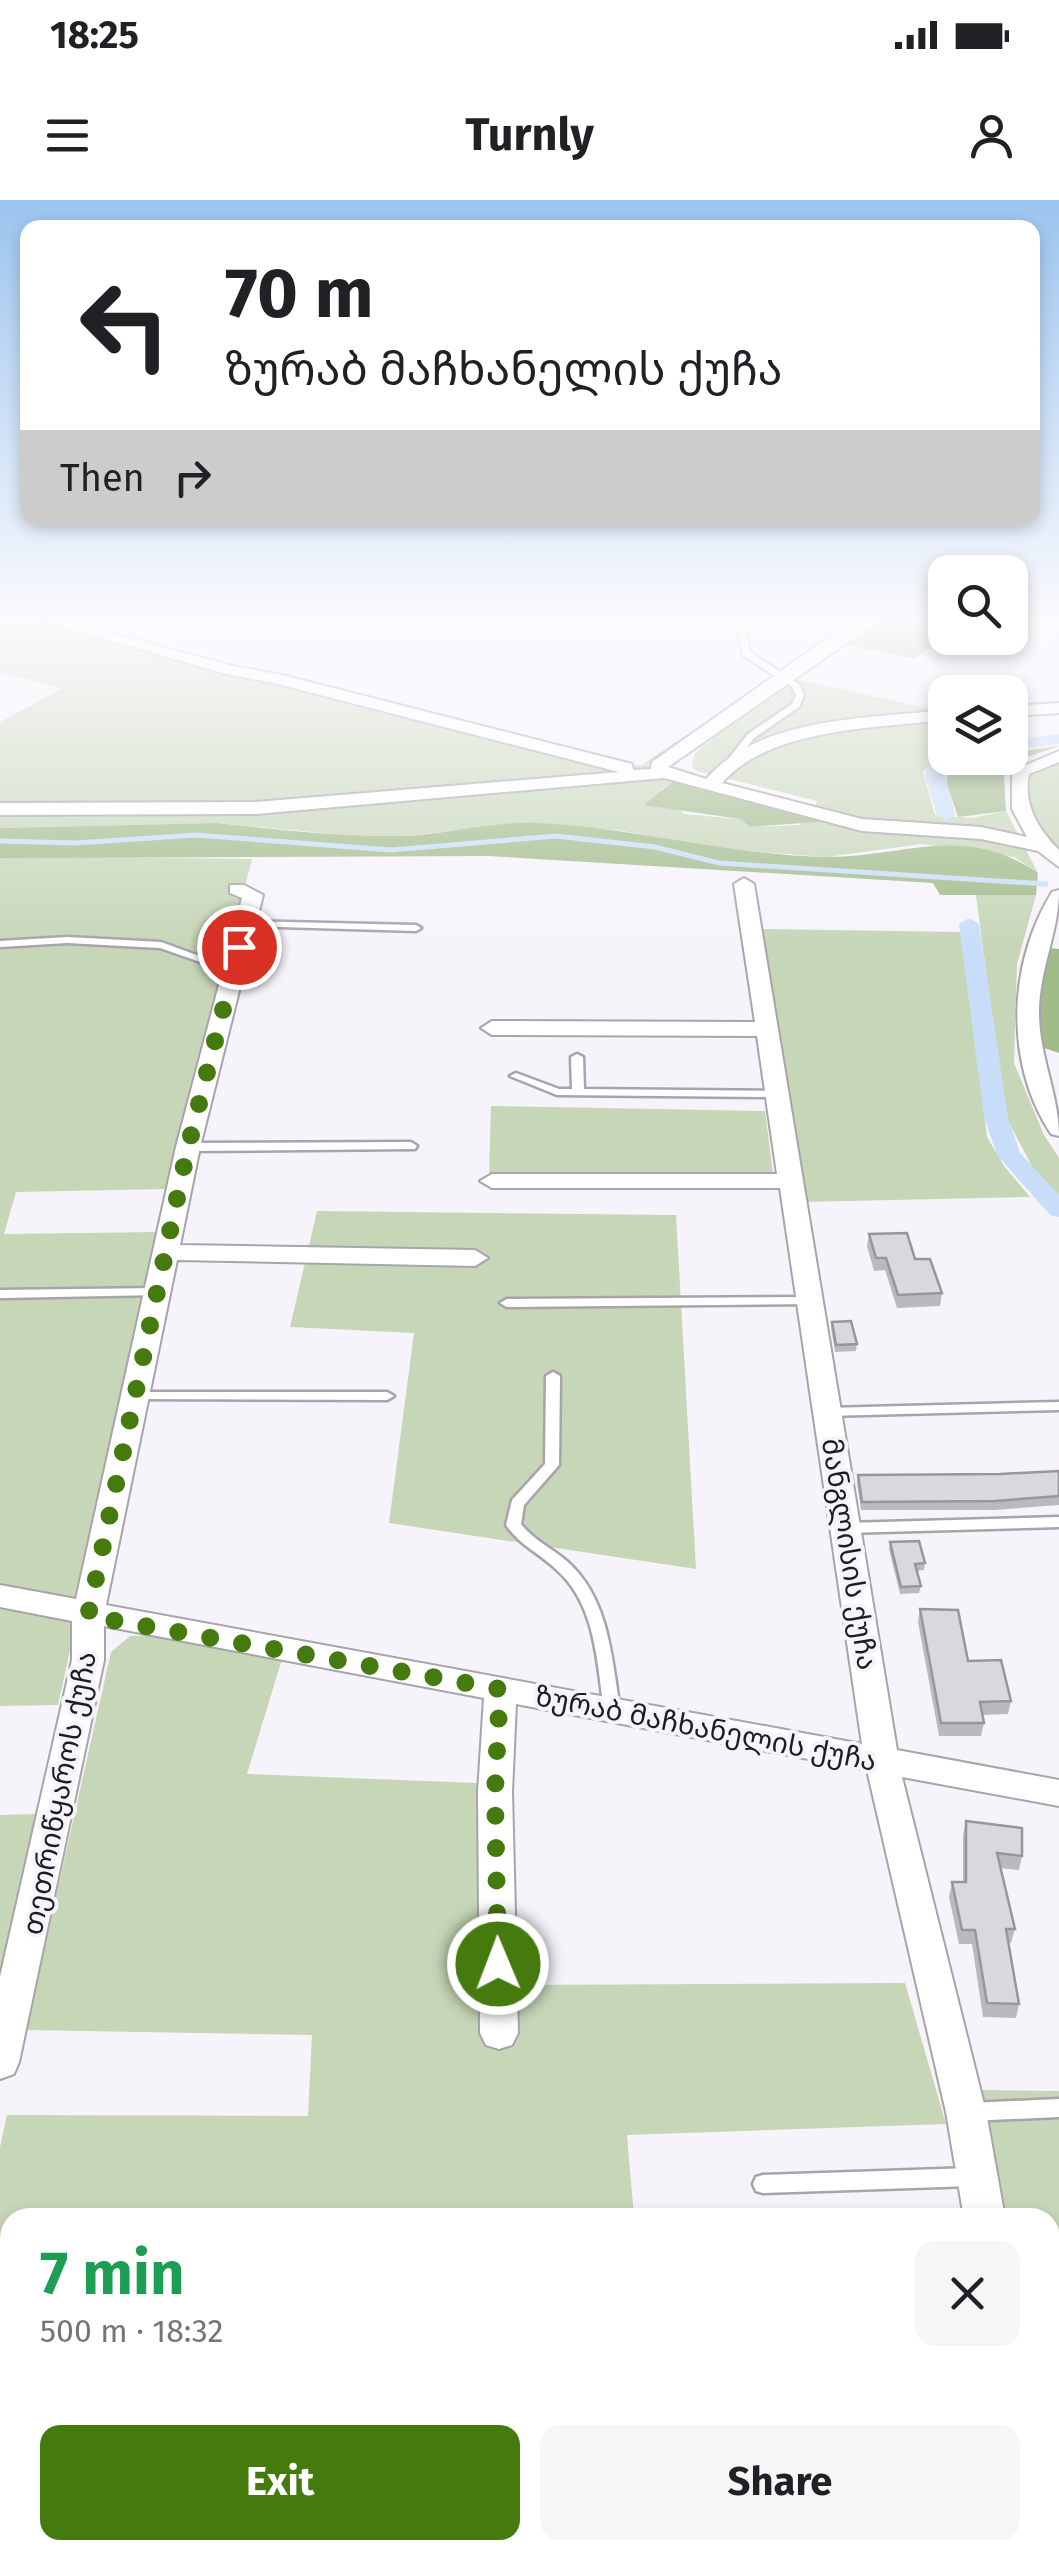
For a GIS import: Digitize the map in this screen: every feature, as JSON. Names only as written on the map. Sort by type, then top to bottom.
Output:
[{"type":"street","points":[[477,730],[862,825],[981,833],[1042,846]]},
{"type":"street","points":[[658,773],[658,766],[710,730]]},
{"type":"street","points":[[710,785],[731,762],[815,730]]},
{"type":"street","points":[[1059,756],[1020,771],[1016,783],[1022,816],[1042,846],[1059,861]]},
{"type":"street","points":[[0,809],[256,808],[658,773]]},
{"type":"street","name":"მანგლისის ქუჩა","points":[[744,884],[882,1762],[966,2112],[983,2208]]},
{"type":"street","name":"თეთრიწყაროს ქუჩა","points":[[0,2062],[88,1660],[88,1616],[188,1147],[252,895],[237,890]]},
{"type":"street","points":[[1057,902],[1031,970],[1027,1011],[1031,1060],[1040,1098],[1059,1128]]},
{"type":"street","points":[[492,1028],[767,1029]]},
{"type":"street","points":[[1031,1060],[1059,1062]]},
{"type":"street","points":[[492,1180],[791,1181]]},
{"type":"street","points":[[166,1252],[475,1258]]},
{"type":"street","name":"ზურაბ მაჩხანელის ქუჩა","points":[[0,1596],[88,1616],[1059,1792]]},
{"type":"street","points":[[499,2033],[495,1792],[500,1689]]},
{"type":"lane","points":[[731,762],[760,730]]},
{"type":"lane","points":[[245,924],[416,928]]},
{"type":"lane","points":[[0,944],[67,940],[161,945],[233,970]]},
{"type":"lane","points":[[578,1057],[578,1092]]},
{"type":"lane","points":[[516,1076],[540,1088],[578,1092],[777,1094]]},
{"type":"lane","points":[[188,1147],[411,1146]]},
{"type":"lane","points":[[0,1294],[157,1292]]},
{"type":"lane","points":[[508,1303],[810,1302]]},
{"type":"lane","points":[[553,1376],[552,1466],[518,1504],[514,1525],[526,1544],[564,1566],[586,1590],[612,1710]]},
{"type":"lane","points":[[135,1396],[387,1396]]},
{"type":"lane","points":[[827,1412],[1059,1406]]},
{"type":"lane","points":[[845,1528],[1059,1522]]},
{"type":"lane","points":[[966,2112],[1059,2108]]},
{"type":"lane","points":[[763,2184],[977,2176]]},
{"type":"green space","points":[[0,730],[493,730],[640,766],[680,739],[687,742],[672,759],[676,779],[661,790],[684,814],[740,819],[750,827],[799,825],[813,812],[817,801],[697,771],[692,766],[695,753],[724,730],[928,730],[928,768],[923,772],[935,815],[971,818],[1006,811],[1038,873],[1014,857],[922,844],[827,857],[729,850],[623,831],[532,823],[404,836],[355,836],[216,823],[0,828]]},
{"type":"green space","points":[[1059,746],[1028,757],[1028,750]]},
{"type":"green space","points":[[1059,760],[1059,851],[1044,836],[1033,815],[1029,782],[1031,771]]},
{"type":"green space","points":[[948,775],[1005,775],[1006,811],[958,817],[946,782]]},
{"type":"green space","points":[[676,779],[813,812],[818,822],[750,827],[740,819],[644,805]]},
{"type":"green space","points":[[216,823],[399,836],[536,823],[824,857],[958,846],[984,849],[1038,873],[1036,895],[940,895],[933,883],[488,856],[0,858],[0,828]]},
{"type":"green space","points":[[0,858],[252,859],[167,1189],[16,1192],[4,1234],[159,1232],[74,1599],[0,1585]]},
{"type":"green space","points":[[976,895],[1036,895],[1017,964],[1014,1063],[1044,1135],[1059,1158],[1059,1199],[1035,1172],[1005,1115]]},
{"type":"green space","points":[[759,929],[962,932],[987,1137],[1004,1166],[1030,1197],[801,1202]]},
{"type":"green space","points":[[1050,948],[1059,949],[1059,1053],[1041,1047],[1040,997]]},
{"type":"green space","points":[[491,1106],[765,1111],[774,1182],[489,1177]]},
{"type":"green space","points":[[317,1211],[676,1215],[696,1569],[389,1523],[414,1333],[290,1327]]},
{"type":"green space","points":[[0,1602],[77,1619],[58,1705],[0,1706]]},
{"type":"green space","points":[[175,1635],[282,1659],[247,1774],[502,1784],[512,1985],[905,1983],[946,2124],[627,2135],[633,2208],[0,2208],[0,2147],[7,2115],[308,2116],[312,2035],[26,2030],[111,1652],[130,1636]]},
{"type":"green space","points":[[36,1814],[0,1982],[0,1815]]},
{"type":"green space","points":[[978,2090],[1059,2091],[1059,2208],[998,2208]]},
{"type":"building","points":[[907,1233],[915,1259],[930,1259],[942,1293],[898,1295],[886,1258],[876,1258],[869,1234]]},
{"type":"building","points":[[851,1321],[857,1344],[836,1345],[832,1322]]},
{"type":"building","points":[[1059,1471],[1059,1496],[995,1501],[862,1502],[858,1475],[1000,1474]]},
{"type":"building","points":[[919,1541],[925,1563],[915,1564],[921,1586],[901,1587],[890,1542]]},
{"type":"building","points":[[920,1609],[958,1610],[968,1661],[1001,1660],[1011,1701],[980,1702],[984,1723],[941,1723]]},
{"type":"building","points":[[966,1821],[1022,1828],[1022,1856],[997,1853],[1015,1929],[1006,1929],[1019,2004],[987,2003],[975,1930],[962,1930],[952,1882],[966,1882]]},
{"type":"waterway","points":[[1028,743],[1059,739]]},
{"type":"waterway","points":[[934,775],[946,815]]},
{"type":"waterway","points":[[0,841],[75,843],[196,835],[391,850],[556,836],[655,847],[719,863],[1046,884]]},
{"type":"waterway","points":[[969,924],[996,1117],[1009,1155],[1059,1210]]},
{"type":"route","points":[[239,947],[188,1147],[88,1616],[500,1689],[495,1792],[498,1964]]}]
